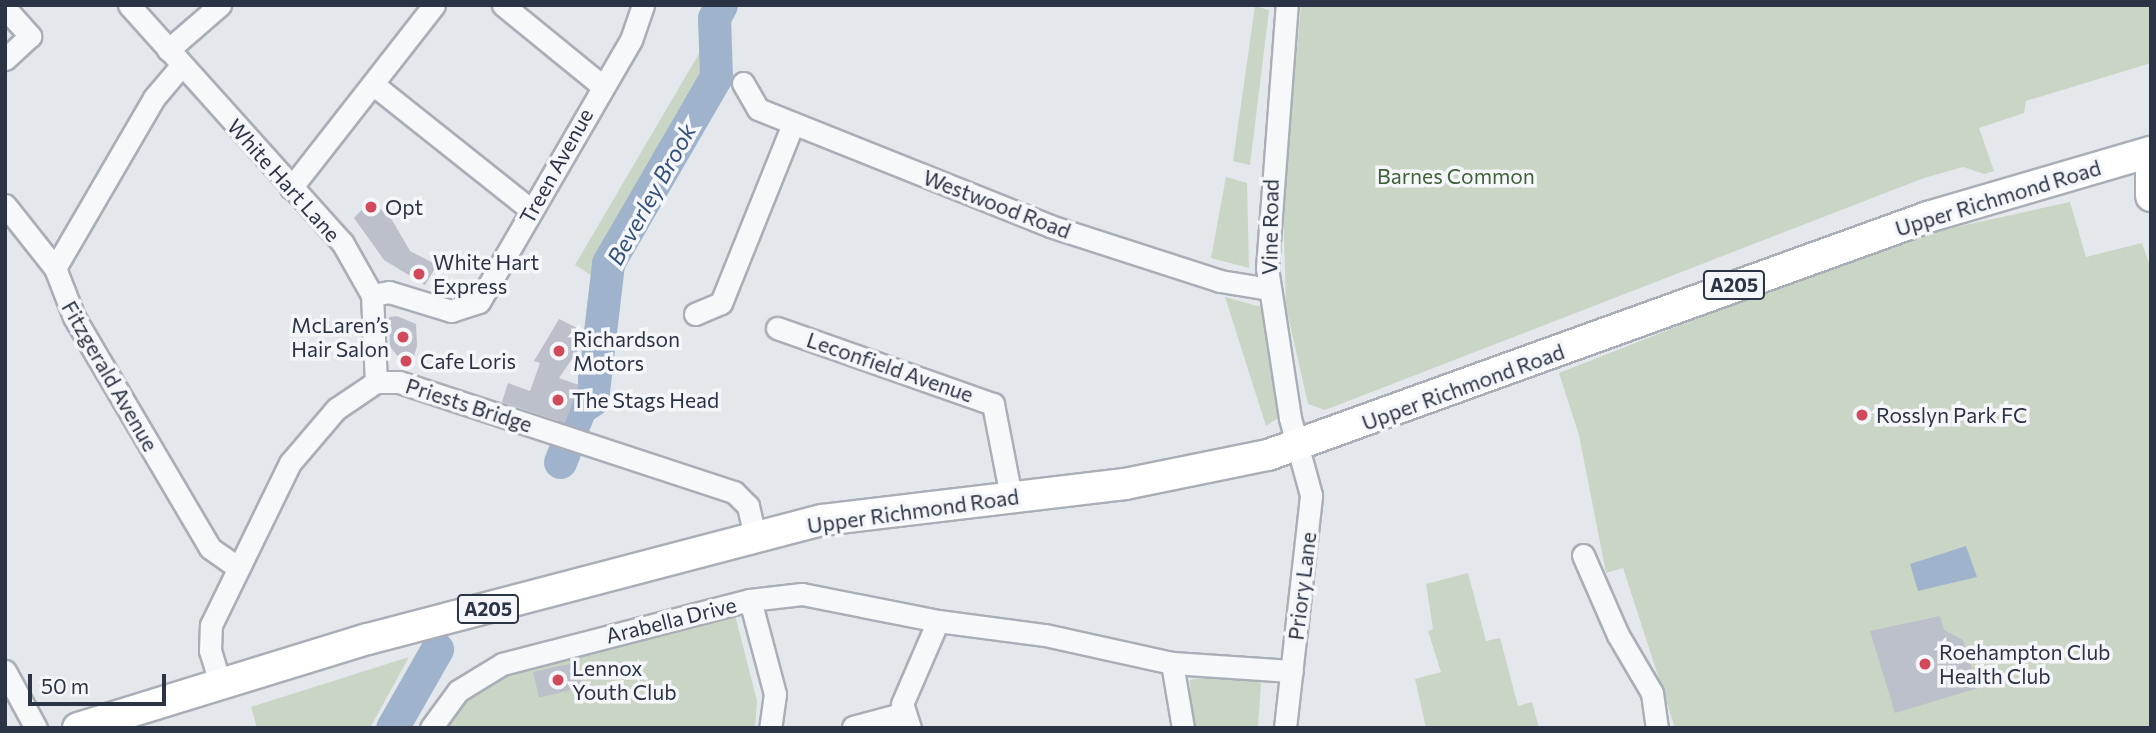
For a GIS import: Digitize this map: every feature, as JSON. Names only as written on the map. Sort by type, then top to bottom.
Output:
[{"type":"highway","name":"Upper Richmond Road","points":[[755,537],[872,512],[1011,497],[1199,471],[1299,445],[1916,221],[2151,152]]},
{"type":"highway","points":[[2151,173],[2151,196]]},
{"type":"highway","name":"A205","points":[[78,728],[220,683],[755,537]]},
{"type":"street","name":"White Hart Lane","points":[[129,5],[342,242],[372,295],[376,382]]},
{"type":"street","points":[[55,268],[175,58],[220,5]]},
{"type":"street","points":[[291,188],[434,5]]},
{"type":"street","points":[[503,5],[601,85]]},
{"type":"street","name":"Treen Avenue","points":[[372,295],[389,292],[451,311],[471,307],[531,210],[601,85],[631,40],[643,5]]},
{"type":"street","name":"Vine Road","points":[[1282,6],[1272,158],[1270,289],[1299,445]]},
{"type":"street","points":[[5,8],[30,36],[5,59]]},
{"type":"street","name":"Westwood Road","points":[[744,83],[758,109],[1050,226],[1220,281],[1270,289]]},
{"type":"street","points":[[374,85],[531,210]]},
{"type":"street","points":[[695,314],[721,303],[793,124]]},
{"type":"street","name":"Fitzgerald Avenue","points":[[5,205],[55,268],[74,317],[210,548],[239,568]]},
{"type":"street","name":"Leconfield Avenue","points":[[777,328],[993,404],[1011,497]]},
{"type":"street","name":"Priests Bridge","points":[[220,683],[210,632],[290,463],[336,409],[376,382],[399,382],[734,492],[748,506],[755,537]]},
{"type":"street","name":"Priory Lane","points":[[1285,728],[1311,510],[1299,445]]},
{"type":"street","points":[[1583,555],[1618,635],[1652,693],[1657,728]]},
{"type":"street","name":"Arabella Drive","points":[[431,728],[458,691],[502,664],[750,600],[802,594],[938,621],[1045,635],[1172,663],[1292,671]]},
{"type":"street","points":[[750,600],[775,694],[770,728]]},
{"type":"street","points":[[853,727],[907,720],[902,704],[938,621]]},
{"type":"street","points":[[1172,663],[1183,728]]},
{"type":"street","points":[[5,670],[36,728]]},
{"type":"green space","name":"Barnes Common","points":[[1301,5],[2151,5],[2151,63],[2026,101],[2024,113],[1979,128],[1994,171],[1984,174],[1963,167],[1924,178],[1325,410],[1308,404],[1286,307],[1283,201]]},
{"type":"green space","points":[[1255,6],[1269,10],[1250,165],[1233,161]]},
{"type":"green space","points":[[707,40],[712,78],[594,277],[575,265]]},
{"type":"green space","points":[[1226,177],[1247,183],[1249,268],[1211,258]]},
{"type":"green space","points":[[2070,202],[2086,257],[2142,243],[2151,269],[2151,728],[1675,728],[1623,568],[1606,573],[1579,435],[1559,373],[1752,297],[1947,229]]},
{"type":"green space","points":[[1225,297],[1261,307],[1278,418],[1266,426]]},
{"type":"green space","points":[[1468,573],[1486,641],[1500,638],[1518,706],[1532,702],[1539,728],[1426,728],[1415,679],[1441,672],[1428,631],[1433,629],[1426,584]]},
{"type":"green space","points":[[735,615],[757,701],[755,728],[444,728],[478,684],[505,673]]},
{"type":"green space","points":[[409,657],[370,728],[257,728],[251,707]]},
{"type":"green space","points":[[1206,677],[1261,682],[1258,728],[1192,728],[1190,680]]},
{"type":"water","points":[[1966,546],[1977,577],[1918,591],[1910,564]]},
{"type":"building","points":[[371,200],[392,220],[410,251],[437,265],[425,285],[384,260],[354,218]]},
{"type":"building","points":[[397,316],[416,324],[417,346],[410,370],[390,347],[389,317]]},
{"type":"building","points":[[559,319],[589,334],[559,378],[579,385],[565,423],[502,402],[508,383],[530,391],[540,363],[534,361]]},
{"type":"building","name":"Roehampton Club Health Club","points":[[1940,616],[1944,630],[1963,640],[1978,688],[1895,713],[1870,631]]},
{"type":"building","name":"Lennox Youth Club","points":[[577,662],[583,687],[539,697],[533,672]]},
{"type":"waterway","name":"Beverley Brook","points":[[574,423],[580,408],[592,400],[608,263],[716,77],[714,18],[721,5]]},
{"type":"waterway","points":[[580,376],[580,408]]},
{"type":"waterway","name":"Beverley Brook","points":[[560,462],[564,452]]},
{"type":"waterway","name":"Beverley Brook","points":[[392,728],[437,649]]},
{"type":"place","name":"Opt","points":[[371,207]]},
{"type":"place","name":"White Hart Express","points":[[419,274]]},
{"type":"place","name":"McLaren’s Hair Salon","points":[[403,337]]},
{"type":"place","name":"Richardson Motors","points":[[559,351]]},
{"type":"place","name":"Cafe Loris","points":[[406,361]]},
{"type":"place","name":"The Stags Head","points":[[558,400]]},
{"type":"place","name":"Rosslyn Park FC","points":[[1862,415]]},
{"type":"place","name":"Roehampton Club Health Club","points":[[1925,664]]},
{"type":"place","name":"Lennox Youth Club","points":[[558,680]]}]
